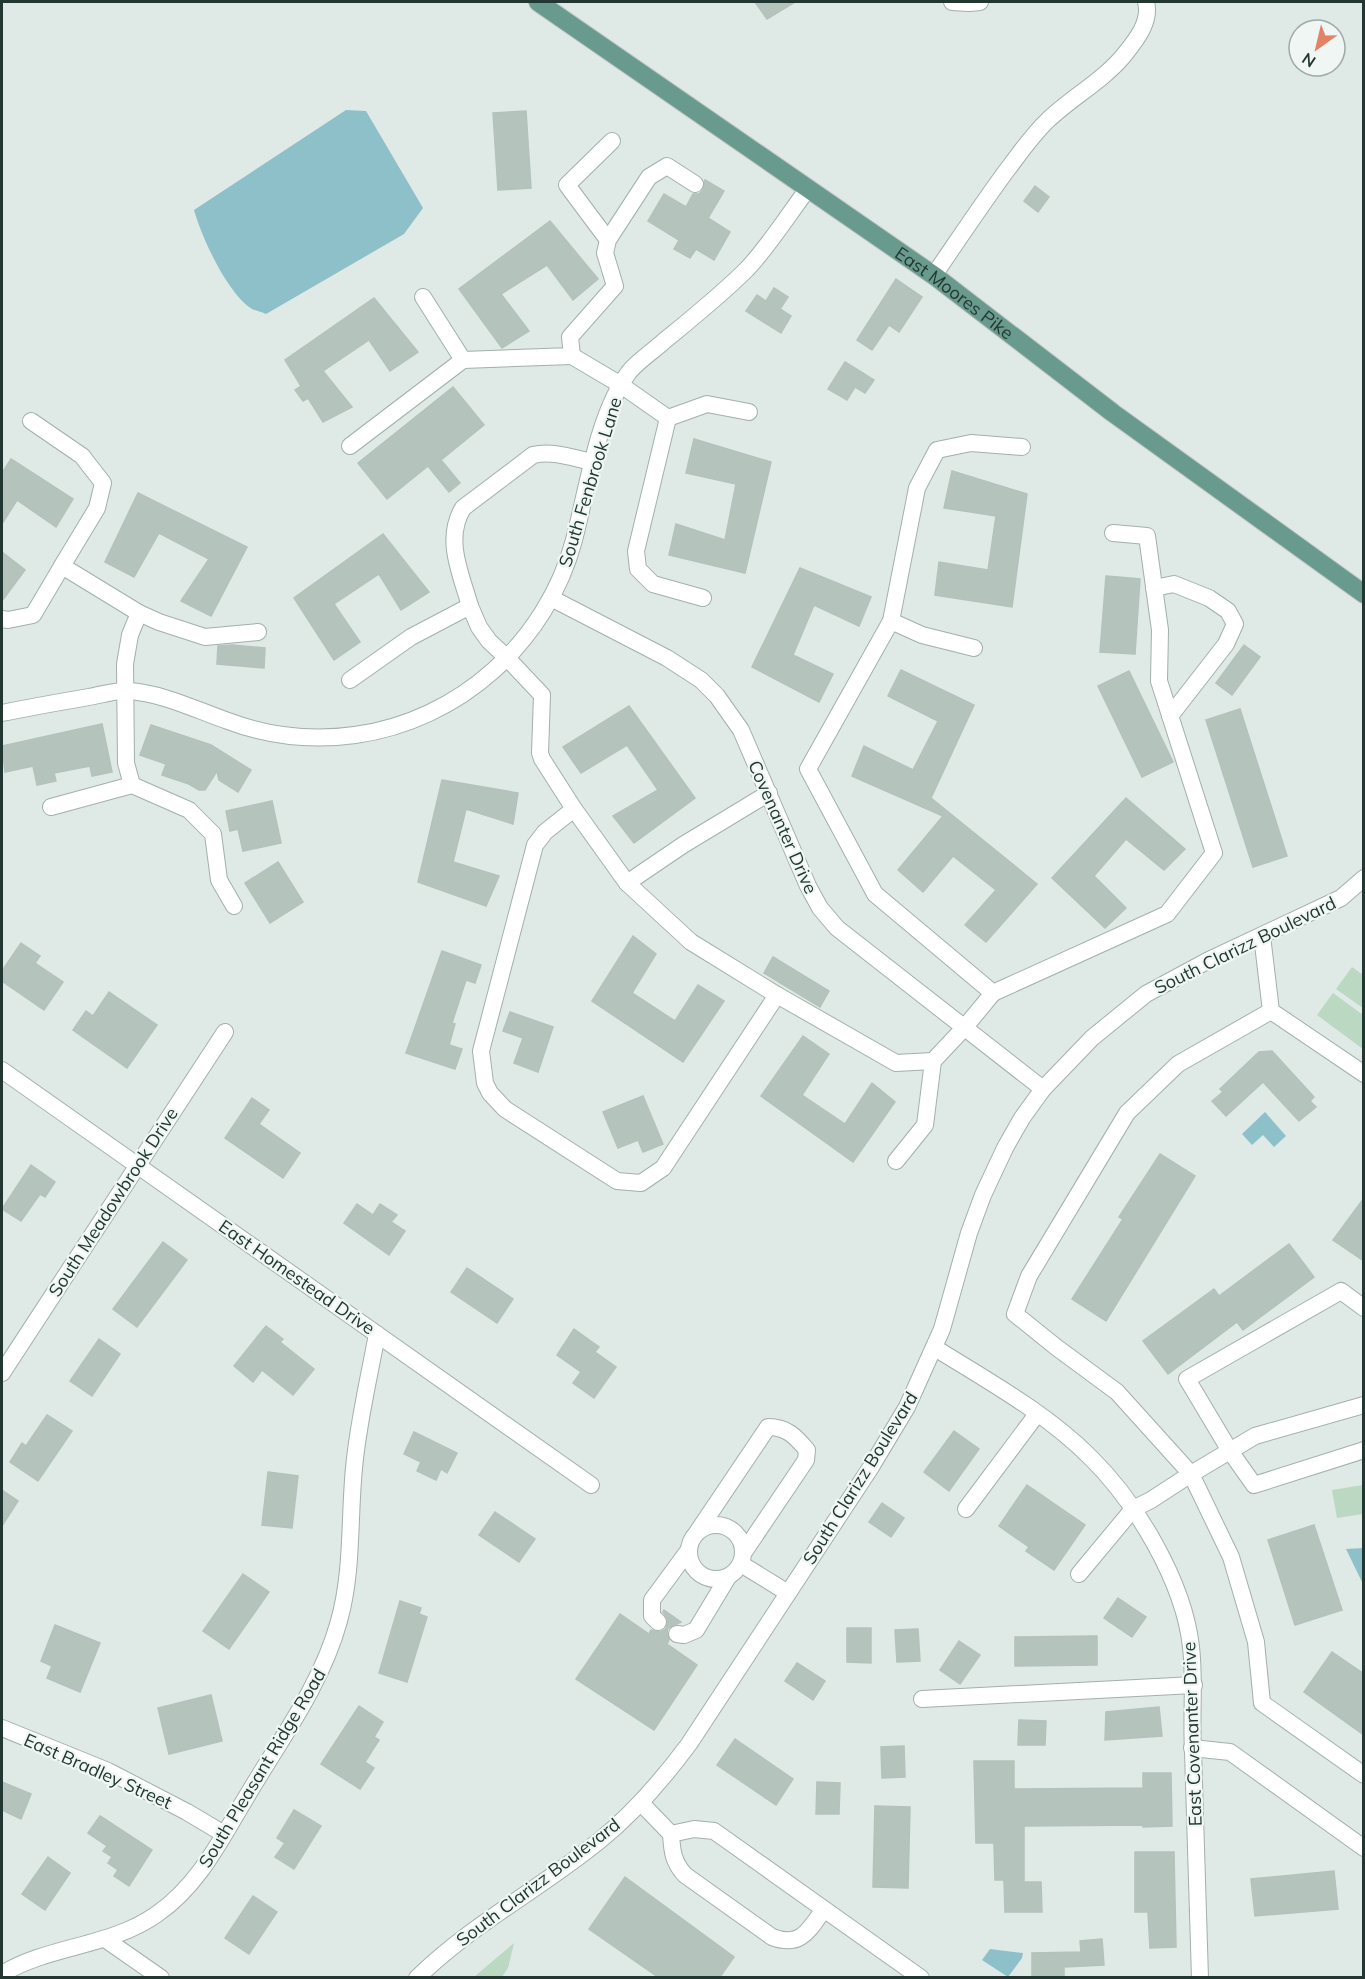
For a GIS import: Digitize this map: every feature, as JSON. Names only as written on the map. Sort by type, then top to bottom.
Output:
[{"type":"main road","name":"East Moores Pike","points":[[538,2],[934,275],[1113,412],[1364,594]]},
{"type":"street","points":[[952,2],[980,2]]},
{"type":"street","points":[[934,275],[991,191],[1033,136],[1048,120],[1123,57],[1135,42],[1148,12],[1146,2]]},
{"type":"street","points":[[608,240],[567,184],[612,141]]},
{"type":"street","points":[[572,356],[570,337],[615,286],[605,253],[608,240],[649,177],[667,166],[695,184]]},
{"type":"street","name":"South Fenbrook Lane","points":[[2,713],[125,691],[158,695],[232,723],[267,733],[293,736],[352,736],[384,730],[431,713],[482,682],[532,628],[551,598],[570,552],[592,462],[613,397],[631,369],[748,267],[807,189]]},
{"type":"street","points":[[423,297],[463,360]]},
{"type":"street","points":[[350,446],[463,360],[572,356],[621,385],[668,418]]},
{"type":"street","points":[[668,418],[707,404],[749,412]]},
{"type":"street","points":[[668,418],[636,551],[638,569],[652,584],[703,598]]},
{"type":"street","points":[[2,619],[33,615],[98,508],[103,483],[82,456],[31,421]]},
{"type":"street","points":[[993,993],[875,894],[808,769],[891,621],[917,488],[938,450],[971,443],[1022,447]]},
{"type":"street","points":[[592,462],[555,454],[533,455],[463,508],[456,519],[453,534],[454,548],[470,606],[479,627],[489,641],[542,695],[540,753],[542,759],[574,809],[627,883],[691,942],[777,995],[896,1063],[933,1061]]},
{"type":"street","points":[[896,1161],[925,1125],[933,1061],[993,993],[1167,914],[1214,853],[1159,681],[1160,630],[1147,536],[1113,533]]},
{"type":"street","points":[[62,566],[139,613],[159,622],[205,637],[258,632]]},
{"type":"street","points":[[1154,588],[1174,584],[1209,598],[1228,611],[1235,624],[1226,644],[1170,716]]},
{"type":"street","name":"Covenanter Drive","points":[[551,598],[667,658],[701,680],[717,696],[741,730],[808,886],[820,908],[837,928],[1043,1089]]},
{"type":"street","points":[[350,680],[411,637],[470,606]]},
{"type":"street","points":[[132,785],[126,763],[125,664],[130,635],[139,613]]},
{"type":"street","points":[[891,621],[922,635],[974,648]]},
{"type":"street","points":[[51,807],[132,785],[189,810],[213,834],[219,880],[234,906]]},
{"type":"street","points":[[627,883],[683,845],[768,793]]},
{"type":"street","points":[[574,809],[539,838],[532,856],[481,1051],[485,1083],[505,1109],[617,1180],[641,1183],[663,1168],[777,995]]},
{"type":"street","name":"South Clarizz Boulevard","points":[[417,1977],[451,1947],[600,1840],[641,1803],[689,1744],[907,1407],[935,1348],[969,1233],[983,1195],[1005,1148],[1022,1118],[1043,1089],[1092,1038],[1146,994],[1207,961],[1341,898],[1364,878]]},
{"type":"street","points":[[1262,936],[1271,1011],[1364,1074]]},
{"type":"street","points":[[1271,1011],[1178,1064],[1127,1113],[1029,1276],[1015,1314],[1118,1392],[1191,1474],[1231,1557],[1256,1642],[1262,1703],[1364,1775]]},
{"type":"street","name":"South Meadowbrook Drive","points":[[2,1373],[225,1032]]},
{"type":"street","name":"East Homestead Drive","points":[[2,1070],[591,1485]]},
{"type":"street","points":[[1364,1308],[1341,1291],[1187,1379],[1230,1451],[1254,1485],[1364,1450]]},
{"type":"street","name":"South Pleasant Ridge Road","points":[[2,1974],[13,1967],[45,1955],[140,1926],[176,1899],[198,1876],[314,1684],[331,1647],[346,1591],[354,1464],[377,1334]]},
{"type":"street","name":"East Covenanter Drive","points":[[935,1348],[1037,1414],[1070,1438],[1090,1457],[1133,1509],[1169,1574],[1182,1609],[1191,1644],[1194,1685],[1192,1748],[1200,1977]]},
{"type":"street","points":[[1079,1574],[1133,1509],[1255,1436],[1364,1405]]},
{"type":"street","points":[[966,1509],[1037,1414]]},
{"type":"street","points":[[658,1622],[652,1616],[652,1600],[688,1551],[698,1531],[768,1427],[782,1427],[796,1437],[807,1450],[806,1460],[728,1577],[696,1630],[684,1635],[677,1634]]},
{"type":"street","points":[[698,1531],[713,1524],[731,1528],[738,1534],[742,1558],[788,1593]]},
{"type":"street","points":[[688,1551],[694,1569],[701,1575],[710,1579],[728,1577]]},
{"type":"street","points":[[922,1699],[1194,1685]]},
{"type":"street","name":"East Bradley Street","points":[[2,1728],[108,1771],[224,1834]]},
{"type":"street","points":[[1192,1748],[1230,1752],[1364,1848]]},
{"type":"street","points":[[641,1803],[671,1834],[676,1866],[685,1875],[772,1936],[781,1940],[800,1938],[807,1933],[824,1909]]},
{"type":"street","points":[[671,1834],[694,1829],[714,1831],[921,1977]]},
{"type":"street","points":[[105,1938],[161,1977]]},
{"type":"green space","points":[[1352,967],[1363,975],[1363,1008],[1336,989]]},
{"type":"green space","points":[[1333,993],[1363,1015],[1363,1049],[1317,1015]]},
{"type":"green space","points":[[1363,1485],[1363,1514],[1337,1518],[1332,1490]]},
{"type":"green space","points":[[514,1943],[508,1968],[502,1977],[474,1977]]},
{"type":"water","points":[[346,110],[366,111],[423,208],[404,234],[266,314],[252,309],[225,278],[209,249],[194,210]]},
{"type":"water","points":[[1265,1112],[1286,1136],[1274,1147],[1263,1135],[1252,1145],[1242,1134]]},
{"type":"water","points":[[1364,1548],[1363,1584],[1346,1549]]},
{"type":"water","points":[[990,1949],[1023,1953],[1022,1958],[1008,1977],[982,1960]]},
{"type":"building","points":[[755,2],[795,2],[767,19]]},
{"type":"building","points":[[526,111],[531,188],[498,190],[493,113]]},
{"type":"building","points":[[705,180],[724,191],[708,218],[730,232],[714,260],[696,249],[690,258],[674,249],[679,240],[648,221],[664,194],[686,207],[693,194],[699,194],[703,190]]},
{"type":"building","points":[[1035,186],[1049,197],[1038,212],[1024,201]]},
{"type":"building","points":[[550,221],[598,279],[573,300],[547,265],[501,294],[529,331],[502,348],[459,289]]},
{"type":"building","points":[[896,279],[922,297],[899,332],[889,325],[872,350],[857,340]]},
{"type":"building","points":[[774,288],[788,297],[780,309],[791,316],[781,333],[746,311],[757,295],[766,301]]},
{"type":"building","points":[[374,298],[418,352],[390,371],[369,340],[323,371],[352,407],[323,422],[308,398],[303,401],[295,390],[301,386],[285,360]]},
{"type":"building","points":[[845,362],[874,380],[865,393],[855,387],[847,400],[828,389]]},
{"type":"building","points":[[453,387],[484,425],[441,460],[460,483],[449,492],[428,466],[387,499],[358,463]]},
{"type":"building","points":[[694,439],[771,462],[745,573],[669,555],[676,524],[725,540],[736,484],[686,473]]},
{"type":"building","points":[[11,459],[73,499],[56,527],[17,500],[2,524],[2,473]]},
{"type":"building","points":[[952,471],[1027,494],[1012,607],[935,595],[939,562],[988,570],[996,516],[944,508]]},
{"type":"building","points":[[138,493],[247,547],[211,616],[181,601],[209,559],[159,533],[134,577],[105,562]]},
{"type":"building","points":[[383,534],[429,592],[401,610],[379,574],[334,604],[360,642],[334,660],[294,598]]},
{"type":"building","points":[[2,552],[25,570],[2,601]]},
{"type":"building","points":[[800,568],[871,597],[859,626],[814,605],[793,655],[833,674],[819,702],[752,667]]},
{"type":"building","points":[[1106,576],[1140,579],[1135,654],[1100,652]]},
{"type":"building","points":[[1244,645],[1260,657],[1232,695],[1216,683]]},
{"type":"building","points":[[218,646],[265,648],[264,668],[217,664]]},
{"type":"building","points":[[901,670],[974,705],[931,798],[1037,884],[986,942],[965,925],[996,890],[953,856],[923,892],[898,870],[943,816],[852,776],[864,746],[913,770],[938,721],[888,696]]},
{"type":"building","points":[[1129,671],[1173,762],[1142,777],[1098,686]]},
{"type":"building","points":[[629,706],[695,798],[634,843],[613,816],[658,790],[627,745],[581,773],[563,747]]},
{"type":"building","points":[[1240,709],[1287,856],[1253,867],[1206,720]]},
{"type":"building","points":[[102,724],[112,772],[92,776],[90,766],[54,773],[56,781],[37,785],[33,766],[5,772],[2,746]]},
{"type":"building","points":[[151,725],[211,745],[251,770],[238,792],[219,780],[217,771],[205,790],[199,790],[189,784],[162,775],[166,764],[140,755]]},
{"type":"building","points":[[442,780],[518,793],[513,824],[466,809],[453,862],[499,876],[486,906],[418,882]]},
{"type":"building","points":[[1126,798],[1185,849],[1164,870],[1126,839],[1094,876],[1126,908],[1105,928],[1052,878]]},
{"type":"building","points":[[272,801],[281,843],[243,851],[238,829],[230,831],[226,811]]},
{"type":"building","points":[[278,862],[303,902],[270,923],[245,883]]},
{"type":"building","points":[[633,936],[656,954],[632,993],[675,1021],[698,985],[724,1001],[683,1062],[592,1001]]},
{"type":"building","points":[[21,943],[40,956],[35,963],[63,982],[44,1010],[2,981],[2,971]]},
{"type":"building","points":[[442,951],[481,965],[475,983],[466,980],[452,1023],[455,1024],[449,1045],[462,1049],[455,1069],[406,1053]]},
{"type":"building","points":[[773,957],[829,991],[820,1007],[764,973]]},
{"type":"building","points":[[109,992],[157,1025],[127,1068],[73,1030],[86,1011],[93,1016]]},
{"type":"building","points":[[510,1012],[553,1027],[538,1072],[514,1063],[523,1038],[503,1031]]},
{"type":"building","points":[[803,1036],[829,1054],[802,1095],[845,1124],[872,1083],[895,1102],[853,1162],[761,1096]]},
{"type":"building","points":[[1272,1051],[1314,1097],[1310,1101],[1316,1107],[1299,1121],[1263,1082],[1226,1116],[1212,1101],[1223,1092],[1220,1089],[1259,1052]]},
{"type":"building","points":[[643,1096],[663,1144],[643,1152],[638,1140],[618,1148],[603,1112]]},
{"type":"building","points":[[252,1098],[269,1110],[259,1124],[300,1153],[283,1178],[225,1138]]},
{"type":"building","points":[[1160,1154],[1195,1176],[1106,1321],[1072,1299],[1123,1219],[1119,1217]]},
{"type":"building","points":[[31,1165],[55,1182],[45,1197],[40,1194],[21,1221],[2,1209]]},
{"type":"building","points":[[1364,1198],[1364,1261],[1333,1240]]},
{"type":"building","points":[[357,1204],[373,1215],[380,1204],[397,1215],[391,1222],[405,1231],[389,1255],[344,1223]]},
{"type":"building","points":[[163,1242],[187,1260],[137,1327],[113,1309]]},
{"type":"building","points":[[1289,1244],[1314,1277],[1243,1330],[1237,1322],[1168,1374],[1143,1341],[1214,1289],[1219,1296]]},
{"type":"building","points":[[467,1268],[513,1299],[497,1323],[451,1292]]},
{"type":"building","points":[[266,1326],[283,1339],[280,1342],[314,1369],[293,1395],[262,1370],[253,1382],[234,1366]]},
{"type":"building","points":[[574,1329],[599,1347],[595,1352],[616,1367],[594,1398],[573,1383],[581,1372],[557,1355]]},
{"type":"building","points":[[99,1339],[120,1354],[92,1396],[70,1381]]},
{"type":"building","points":[[47,1415],[72,1431],[38,1481],[10,1462],[22,1443],[26,1446]]},
{"type":"building","points":[[954,1431],[979,1449],[949,1491],[924,1472]]},
{"type":"building","points":[[414,1432],[457,1453],[447,1473],[441,1469],[436,1480],[417,1471],[421,1462],[404,1454]]},
{"type":"building","points":[[268,1472],[298,1476],[292,1528],[262,1525]]},
{"type":"building","points":[[1027,1485],[1085,1525],[1054,1570],[1026,1551],[1029,1547],[999,1526]]},
{"type":"building","points":[[2,1490],[18,1501],[2,1526]]},
{"type":"building","points":[[882,1503],[904,1518],[891,1537],[869,1522]]},
{"type":"building","points":[[495,1512],[535,1539],[519,1562],[479,1535]]},
{"type":"building","points":[[1314,1525],[1342,1610],[1295,1625],[1268,1540]]},
{"type":"building","points":[[243,1574],[269,1592],[229,1649],[203,1631]]},
{"type":"building","points":[[1118,1598],[1146,1617],[1132,1637],[1104,1618]]},
{"type":"building","points":[[400,1601],[421,1608],[419,1614],[427,1617],[407,1682],[379,1673]]},
{"type":"building","points":[[664,1610],[681,1622],[668,1628],[667,1644],[697,1665],[654,1730],[576,1679],[620,1614],[649,1634],[651,1630],[660,1632],[666,1629],[668,1620]]},
{"type":"building","points":[[55,1625],[100,1643],[80,1692],[47,1678],[52,1666],[41,1661]]},
{"type":"building","points":[[847,1628],[871,1628],[871,1663],[847,1662]]},
{"type":"building","points":[[918,1629],[920,1661],[897,1662],[895,1630]]},
{"type":"building","points":[[1097,1636],[1097,1665],[1015,1666],[1015,1637]]},
{"type":"building","points":[[959,1641],[980,1655],[960,1684],[940,1670]]},
{"type":"building","points":[[1332,1652],[1364,1674],[1364,1735],[1304,1692]]},
{"type":"building","points":[[797,1663],[825,1681],[813,1700],[785,1681]]},
{"type":"building","points":[[211,1695],[222,1741],[169,1754],[158,1708]]},
{"type":"building","points":[[359,1706],[383,1722],[374,1737],[379,1740],[365,1762],[374,1768],[360,1789],[321,1764]]},
{"type":"building","points":[[1159,1707],[1162,1736],[1105,1740],[1106,1712]]},
{"type":"building","points":[[1019,1720],[1046,1721],[1045,1745],[1018,1745]]},
{"type":"building","points":[[735,1739],[793,1779],[776,1805],[717,1765]]},
{"type":"building","points":[[904,1746],[905,1777],[882,1778],[881,1747]]},
{"type":"building","points":[[974,1761],[1014,1761],[1014,1789],[1143,1788],[1143,1773],[1171,1773],[1172,1826],[1024,1826],[1024,1882],[1041,1882],[1042,1912],[1005,1912],[1004,1880],[995,1880],[994,1843],[976,1843]]},
{"type":"building","points":[[2,1782],[31,1794],[21,1819],[2,1810]]},
{"type":"building","points":[[817,1782],[840,1783],[839,1814],[816,1814]]},
{"type":"building","points":[[875,1806],[910,1807],[908,1888],[873,1887]]},
{"type":"building","points":[[294,1810],[321,1826],[294,1869],[275,1857],[285,1843],[277,1838]]},
{"type":"building","points":[[100,1816],[152,1850],[129,1886],[114,1876],[118,1870],[108,1863],[112,1857],[103,1851],[107,1846],[88,1833]]},
{"type":"building","points":[[1135,1852],[1174,1852],[1176,1947],[1150,1948],[1148,1912],[1135,1912]]},
{"type":"building","points":[[48,1857],[70,1873],[45,1910],[22,1894]]},
{"type":"building","points":[[1334,1871],[1338,1909],[1255,1916],[1251,1879]]},
{"type":"building","points":[[625,1877],[734,1957],[720,1977],[658,1977],[589,1929]]},
{"type":"building","points":[[253,1896],[277,1912],[249,1954],[225,1938]]},
{"type":"building","points":[[1102,1939],[1104,1965],[1064,1967],[1064,1977],[1032,1977],[1032,1953],[1081,1952],[1080,1941]]}]
